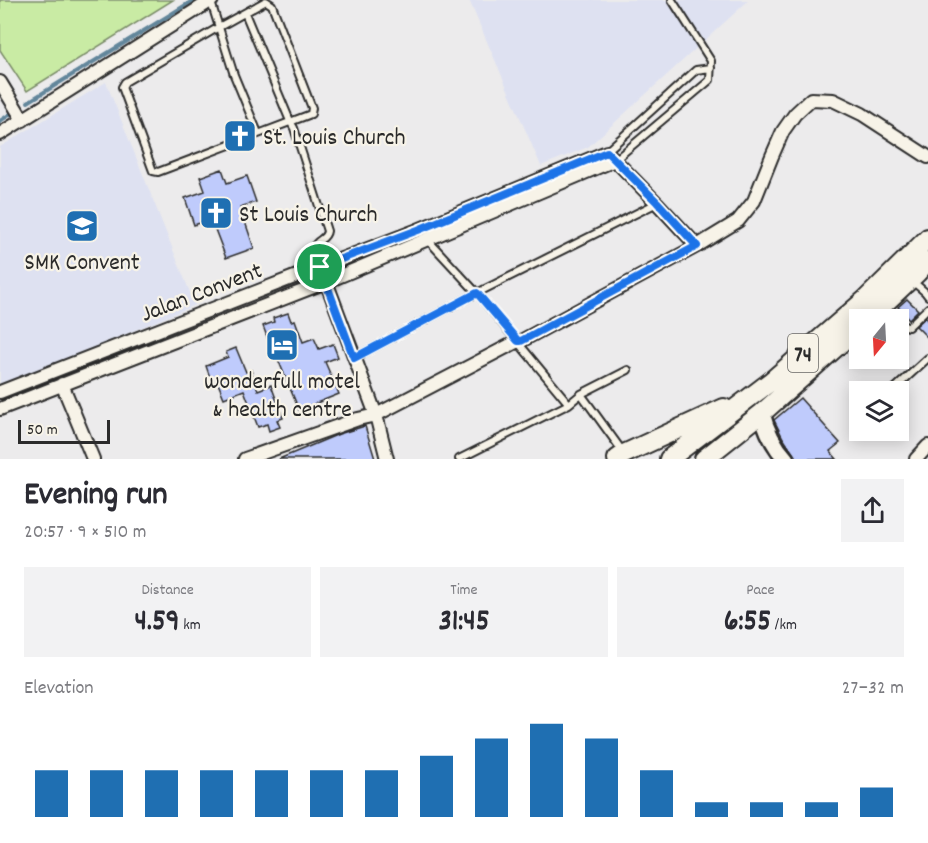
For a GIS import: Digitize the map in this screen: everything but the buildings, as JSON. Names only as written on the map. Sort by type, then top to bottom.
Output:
[{"type":"main road","name":"74","points":[[669,459],[770,382],[866,299],[928,238]]},
{"type":"main road","points":[[886,309],[928,261]]},
{"type":"main road","name":"74","points":[[704,459],[849,336]]},
{"type":"main road","points":[[624,452],[731,404],[770,382]]},
{"type":"street","points":[[0,134],[211,0]]},
{"type":"street","points":[[1,87],[23,120]]},
{"type":"street","points":[[245,459],[358,419],[376,415],[521,341],[697,246],[738,221],[754,201],[783,132],[795,114],[811,99],[833,100],[862,114],[928,157]]},
{"type":"street","points":[[611,156],[697,246]]},
{"type":"street","name":"Jalan Convent","points":[[0,409],[326,282],[422,234],[611,156]]},
{"type":"street","name":"Jalan Convent","points":[[0,392],[320,267],[422,234]]},
{"type":"street","points":[[320,267],[376,415],[387,459]]},
{"type":"street","points":[[62,384],[93,459]]},
{"type":"street","points":[[762,412],[765,425],[782,454]]},
{"type":"street","points":[[916,459],[928,446]]},
{"type":"lane","points":[[211,0],[234,75],[258,133]]},
{"type":"lane","points":[[611,156],[710,80],[711,68],[708,57],[672,0]]},
{"type":"lane","points":[[266,1],[272,5],[312,108],[311,114],[158,172],[153,171],[122,87],[125,82],[245,13],[266,1]]},
{"type":"lane","points":[[245,13],[294,128],[327,231],[324,238],[314,247],[320,267]]},
{"type":"lane","points":[[611,156],[696,70],[711,68]]},
{"type":"lane","points":[[354,358],[657,202]]},
{"type":"lane","points":[[422,234],[477,293],[569,404]]},
{"type":"lane","points":[[911,279],[926,292],[928,297]]},
{"type":"lane","points":[[909,326],[928,308]]},
{"type":"lane","points":[[903,381],[928,358]]},
{"type":"lane","points":[[459,459],[569,404],[581,394],[628,370]]},
{"type":"lane","points":[[581,394],[624,452]]},
{"type":"lane","points":[[695,413],[731,404]]},
{"type":"shaded area","points":[[469,0],[749,0],[588,147],[541,166]]},
{"type":"shaded area","name":"SMK Convent","points":[[106,82],[195,305],[0,387],[0,147]]},
{"type":"green space","points":[[0,0],[173,0],[27,91],[0,50]]},
{"type":"waterway","points":[[28,102],[194,0]]},
{"type":"waterway","points":[[0,121],[12,113]]},
{"type":"place","name":"St. Louis Church","points":[[240,136]]},
{"type":"place","name":"St Louis Church","points":[[216,213]]},
{"type":"place","name":"SMK Convent","points":[[82,226]]},
{"type":"place","name":"wonderfull motel & health centre","points":[[282,345]]},
{"type":"route","points":[[607,152],[697,246],[521,341],[518,341],[477,293],[354,358],[320,267],[418,230],[607,152]]}]
